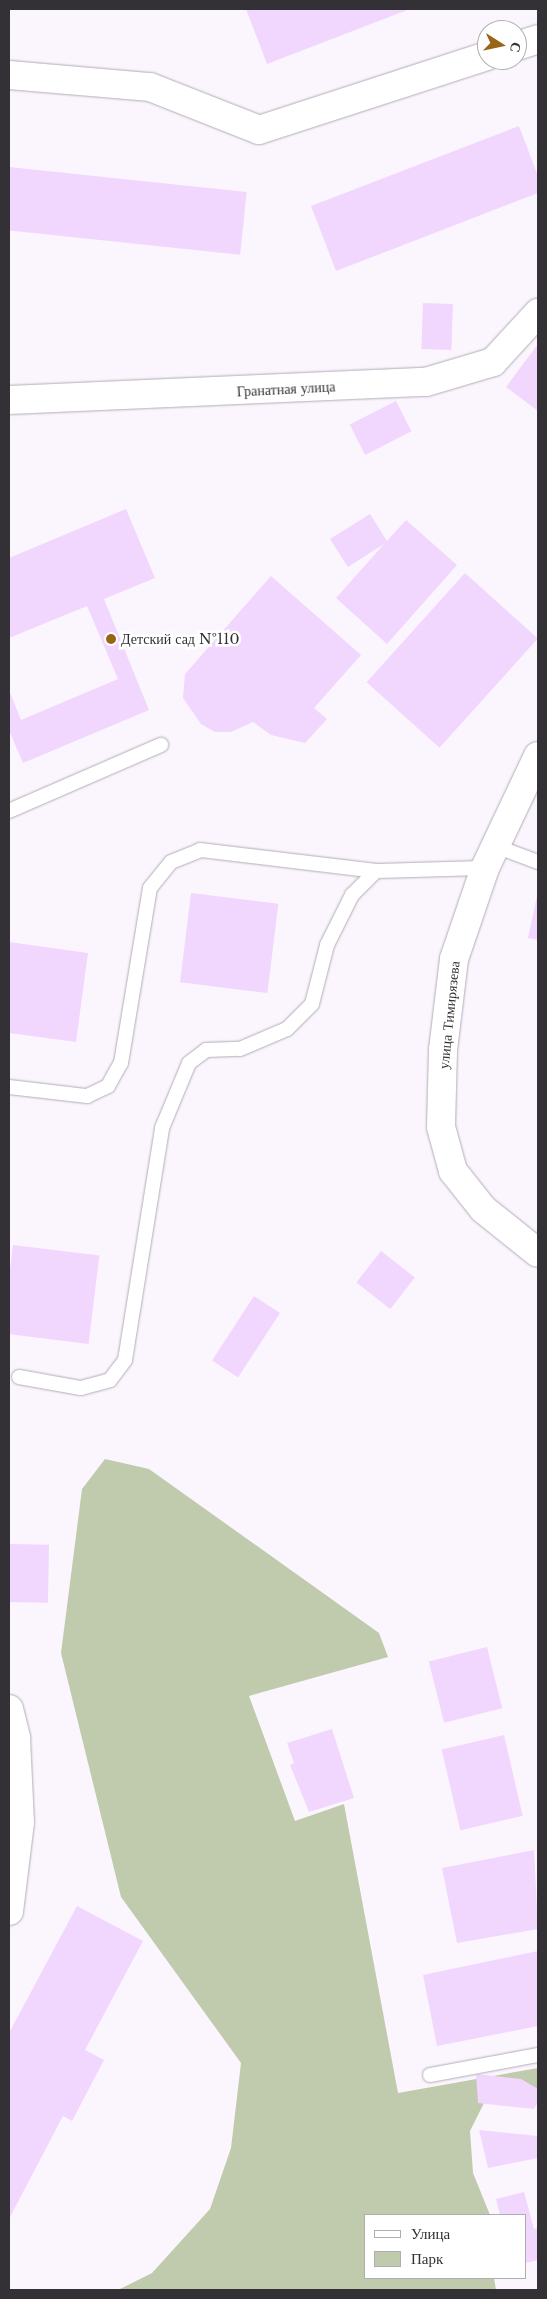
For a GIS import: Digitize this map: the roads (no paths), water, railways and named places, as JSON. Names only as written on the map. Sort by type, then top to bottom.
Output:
[{"type":"street","points":[[9,75],[150,87],[260,130],[477,59]]},
{"type":"street","name":"Гранатная улица","points":[[9,400],[426,382],[493,362],[538,313]]},
{"type":"street","name":"улица Тимирязева","points":[[538,756],[490,857],[454,959],[444,1050],[441,1127],[453,1171],[483,1209],[538,1253]]},
{"type":"street","points":[[9,1709],[16,1738],[20,1822],[9,1911]]},
{"type":"lane","points":[[9,811],[161,745]]},
{"type":"lane","points":[[9,1087],[86,1096],[108,1086],[121,1063],[150,888],[171,862],[200,850],[376,871],[490,857],[538,862]]},
{"type":"lane","points":[[18,1377],[81,1388],[110,1380],[125,1360],[162,1128],[189,1063],[206,1050],[240,1049],[287,1029],[312,1004],[328,945],[352,895],[376,871]]},
{"type":"lane","points":[[430,2075],[538,2055]]},
{"type":"place","name":"Детский сад №110","points":[[111,639]]}]
